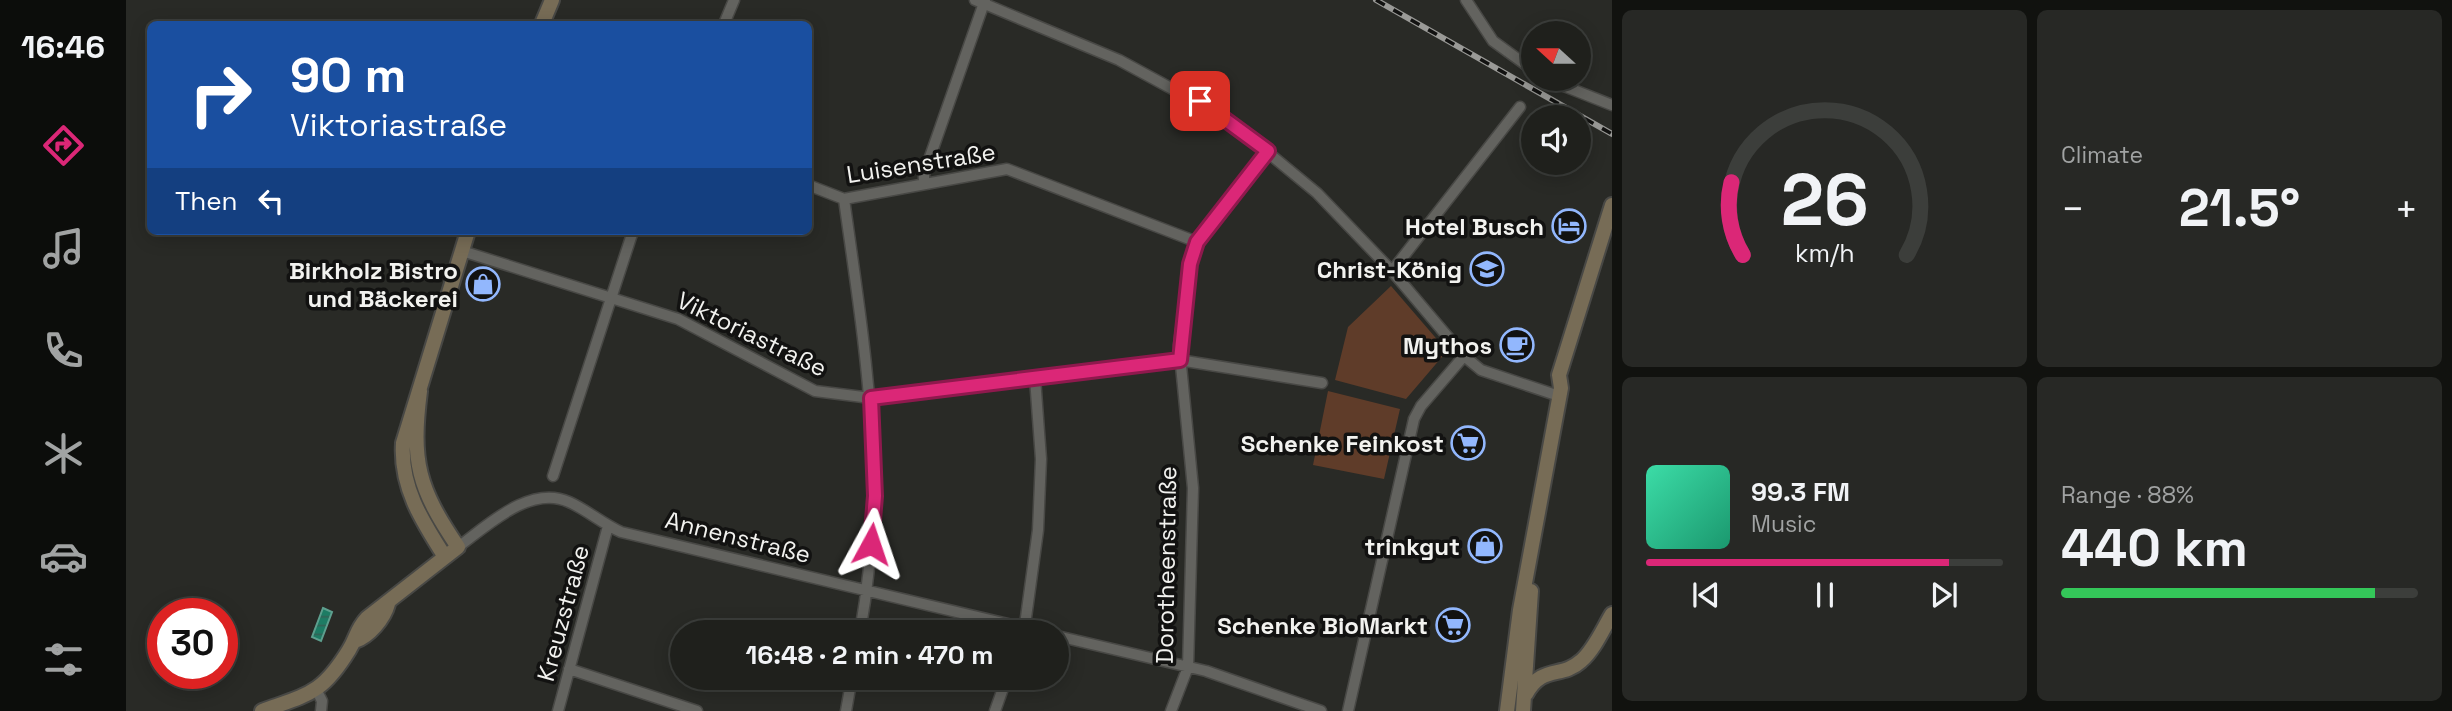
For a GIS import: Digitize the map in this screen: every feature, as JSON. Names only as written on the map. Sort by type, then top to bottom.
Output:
[{"type":"street","points":[[543,21],[552,0]]},
{"type":"street","points":[[725,21],[734,0]]},
{"type":"street","points":[[1465,0],[1493,41],[1521,61]]},
{"type":"street","points":[[924,183],[924,174],[981,1],[1119,60],[1200,101],[1268,151],[1317,193],[1392,271],[1464,356],[1481,370],[1499,378],[1560,392]]},
{"type":"street","points":[[1576,91],[1612,105]]},
{"type":"street","points":[[1392,271],[1520,107]]},
{"type":"street","name":"Dorotheenstraße","points":[[1171,711],[1188,667],[1193,488],[1180,360],[1190,264],[1197,242],[1268,151]]},
{"type":"street","name":"Luisenstraße","points":[[812,187],[844,199],[1006,169],[1197,242]]},
{"type":"street","points":[[844,199],[871,398],[875,496],[862,620]]},
{"type":"street","points":[[1507,711],[1520,610],[1560,392],[1568,377],[1575,349],[1573,334],[1612,205]]},
{"type":"street","points":[[445,557],[414,503],[404,474],[403,443],[467,235]]},
{"type":"street","points":[[553,476],[632,235]]},
{"type":"street","name":"Viktoriastraße","points":[[462,251],[678,319],[803,387],[830,395],[871,398],[1180,360],[1322,383]]},
{"type":"street","points":[[1348,711],[1414,419],[1421,406],[1464,356]]},
{"type":"street","points":[[1026,620],[1038,530],[1041,459],[1035,378]]},
{"type":"street","points":[[420,391],[415,443],[419,470],[436,514],[458,547]]},
{"type":"street","name":"Annenstraße","points":[[317,691],[334,675],[355,641],[356,630],[377,607],[388,604],[445,557],[506,513],[524,503],[543,499],[572,503],[608,526],[983,620]]},
{"type":"street","name":"Kreuzstraße","points":[[558,711],[608,526]]},
{"type":"street","points":[[1522,711],[1536,531]]},
{"type":"street","points":[[1525,696],[1534,681],[1542,675],[1583,660],[1612,614]]},
{"type":"street","points":[[1069,639],[1188,667],[1321,711]]},
{"type":"street","points":[[569,669],[696,711]]},
{"type":"street","points":[[846,711],[850,690]]},
{"type":"street","points":[[995,711],[1002,690]]},
{"type":"street","points":[[262,711],[317,691],[322,701],[321,711]]},
{"type":"shaded area","points":[[1391,286],[1447,351],[1406,399],[1335,380],[1348,327]]},
{"type":"shaded area","points":[[1328,391],[1400,409],[1384,479],[1313,465]]},
{"type":"shaded area","points":[[323,608],[332,612],[321,641],[312,637]]},
{"type":"railway","points":[[1376,0],[1612,134]]},
{"type":"place","name":"Hotel Busch","points":[[1569,226]]},
{"type":"place","name":"Christ-König","points":[[1487,269]]},
{"type":"place","name":"Birkholz Bistro und Bäckerei","points":[[483,284]]},
{"type":"place","name":"Mythos","points":[[1517,345]]},
{"type":"place","name":"Schenke Feinkost","points":[[1468,443]]},
{"type":"place","name":"trinkgut","points":[[1485,546]]},
{"type":"place","name":"Schenke BioMarkt","points":[[1453,625]]},
{"type":"route","points":[[871,544],[875,496],[871,398],[1180,360],[1179,345],[1190,264],[1197,242],[1268,151],[1200,101]]}]
